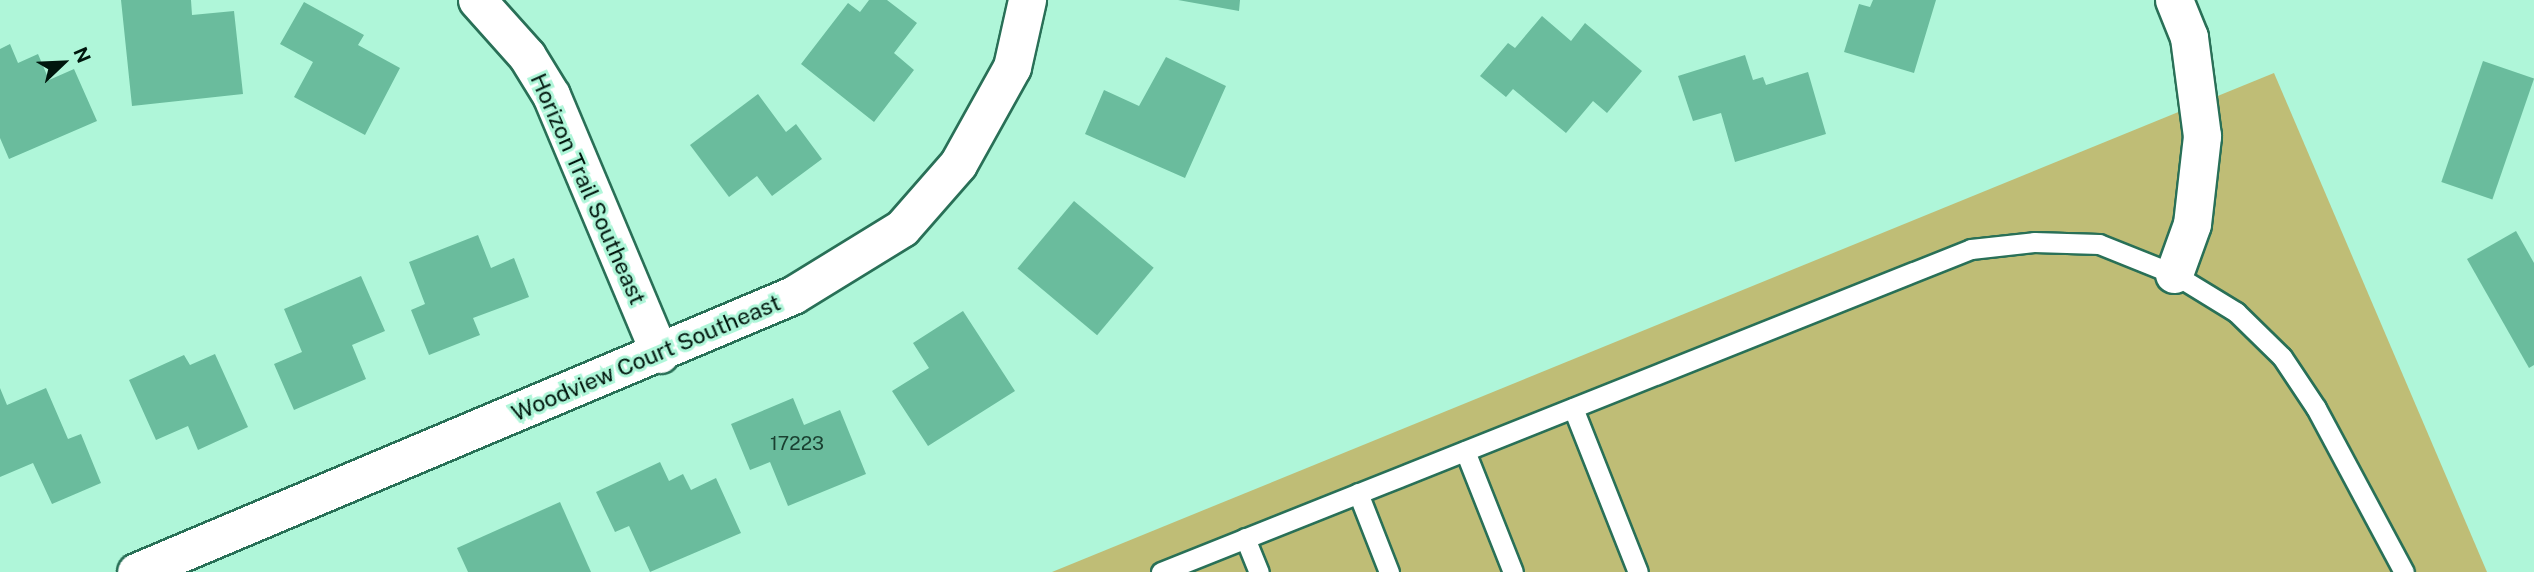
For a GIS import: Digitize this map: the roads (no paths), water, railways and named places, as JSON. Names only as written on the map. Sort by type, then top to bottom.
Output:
[{"type":"street","name":"Horizon Trail Southeast","points":[[477,0],[527,56],[551,95],[660,354]]},
{"type":"street","name":"Woodview Court Southeast","points":[[136,572],[660,354],[793,295],[902,228],[958,164],[1005,79],[1027,0]]},
{"type":"street","points":[[2174,0],[2189,37],[2202,136],[2192,224],[2174,274]]},
{"type":"lane","points":[[1161,572],[1971,249],[2034,242],[2099,244],[2174,274],[2236,312],[2282,357],[2342,451],[2404,572]]},
{"type":"lane","points":[[1573,408],[1638,572]]},
{"type":"lane","points":[[1465,451],[1513,572]]},
{"type":"lane","points":[[1358,494],[1389,572]]},
{"type":"lane","points":[[1245,538],[1259,572]]}]
